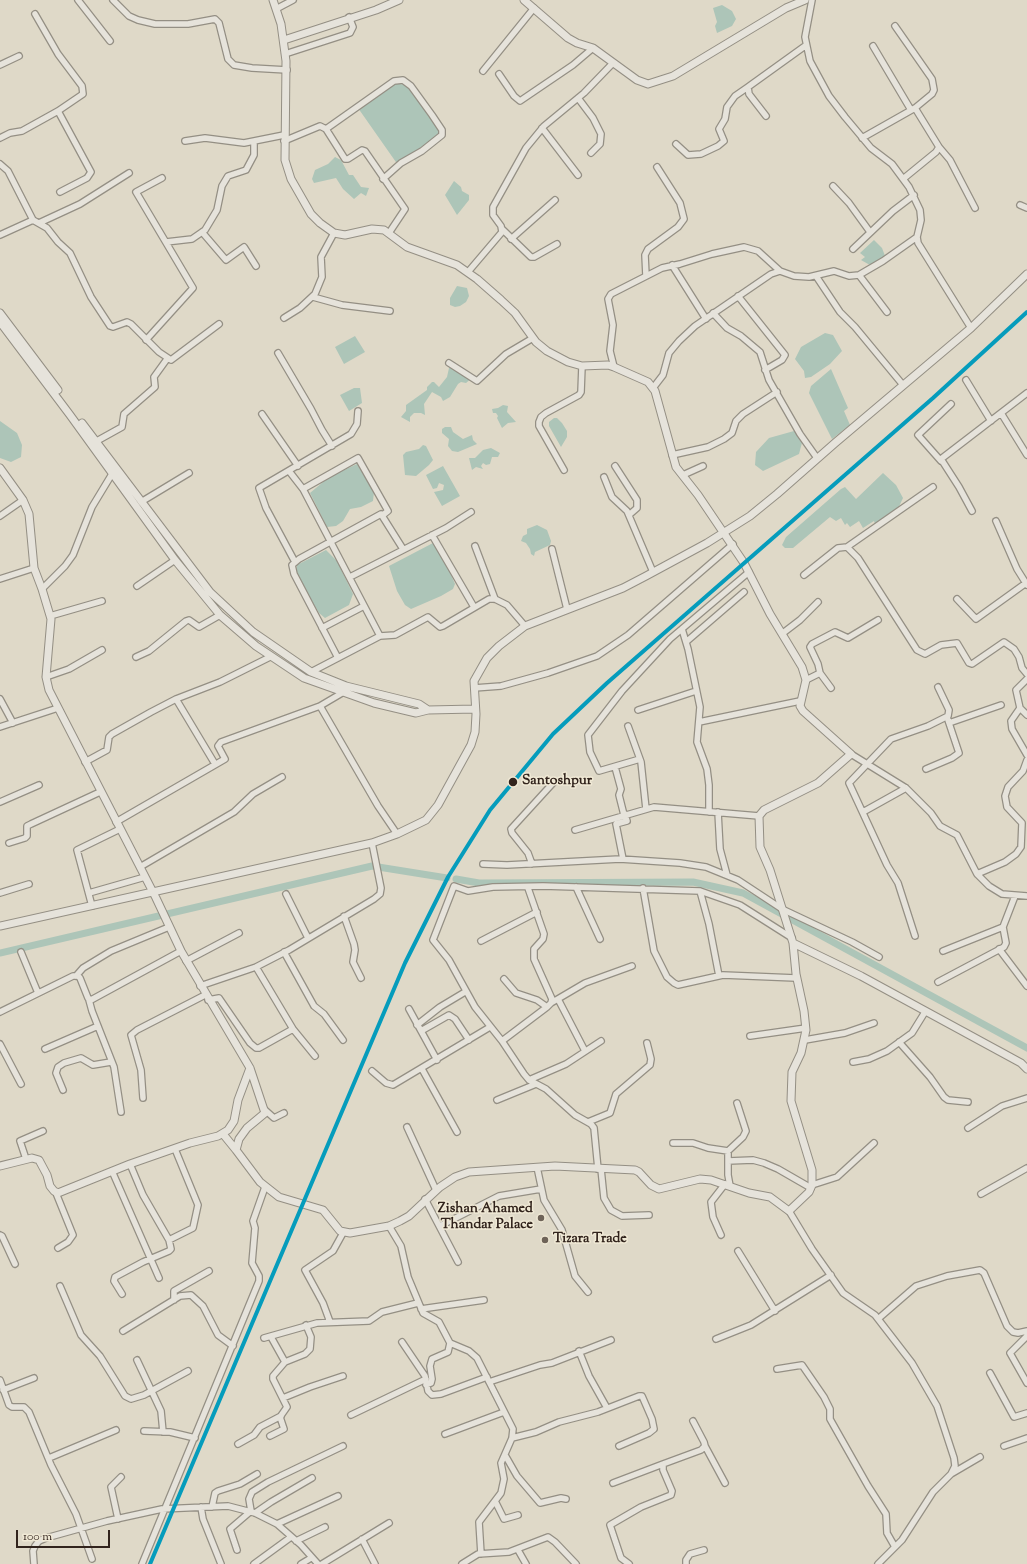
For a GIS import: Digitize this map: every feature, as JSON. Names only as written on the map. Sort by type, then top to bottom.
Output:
[{"type":"street","points":[[78,0],[110,41]]},
{"type":"street","points":[[113,0],[129,16],[155,24],[188,24],[214,19],[219,23],[228,58],[234,65],[252,68],[287,70]]},
{"type":"street","points":[[273,0],[281,24],[287,70],[284,138],[285,160],[291,179],[311,214],[320,223],[334,232],[345,235],[372,229],[389,233],[407,247],[446,260],[468,272],[515,313],[541,347],[557,357],[582,366],[608,365],[639,378],[653,388],[662,408],[672,455],[676,466],[732,544],[749,572],[770,614],[783,633],[802,667],[806,680],[805,688],[800,701],[800,706],[803,711],[851,754],[906,788],[916,796],[940,826],[959,838],[977,874],[989,886],[1002,894],[1027,896]]},
{"type":"street","points":[[276,9],[293,0]]},
{"type":"street","points":[[284,40],[349,17],[376,10],[399,0]]},
{"type":"street","points":[[524,0],[577,43],[593,48],[643,83],[655,84],[673,76],[794,4],[805,0]]},
{"type":"street","points":[[812,0],[805,37],[805,46],[810,61],[829,96],[862,138],[892,164],[914,195],[921,220],[917,237],[918,243],[928,262],[971,328]]},
{"type":"street","points":[[483,71],[534,8]]},
{"type":"street","points":[[0,138],[10,133],[22,131],[80,98],[83,94],[84,90],[58,54],[35,14]]},
{"type":"street","points":[[285,54],[350,33],[353,27],[349,17]]},
{"type":"street","points":[[862,138],[913,109],[932,94],[935,85],[895,26]]},
{"type":"street","points":[[676,144],[688,155],[701,154],[718,146],[724,141],[719,129],[725,118],[727,107],[735,96],[805,46]]},
{"type":"street","points":[[873,46],[913,109],[950,160],[975,208]]},
{"type":"street","points":[[499,74],[514,96],[520,101],[573,65],[593,48]]},
{"type":"street","points":[[0,65],[19,56]]},
{"type":"street","points":[[557,244],[534,257],[531,257],[502,229],[493,215],[493,207],[513,169],[542,128],[578,98],[613,63]]},
{"type":"street","points":[[326,129],[394,81],[403,80],[411,86],[439,125],[442,135],[422,151],[401,163],[383,179]]},
{"type":"street","points":[[748,87],[749,94],[766,116]]},
{"type":"street","points":[[578,98],[593,118],[601,134],[600,144],[591,153]]},
{"type":"street","points":[[58,111],[90,172],[87,178],[60,192]]},
{"type":"street","points":[[185,141],[205,138],[227,142],[254,142],[284,138],[320,126],[326,129],[348,164]]},
{"type":"street","points":[[542,128],[578,175]]},
{"type":"street","points":[[166,242],[192,239],[205,230],[217,210],[222,186],[228,176],[246,170],[254,155],[254,142]]},
{"type":"street","points":[[904,179],[936,152],[939,146]]},
{"type":"street","points":[[345,159],[348,159],[362,150],[365,151],[405,209],[389,233]]},
{"type":"street","points":[[0,164],[8,171],[33,220],[47,228],[58,242],[70,252],[107,323],[114,327],[124,323],[131,324],[167,359],[174,359],[219,324]]},
{"type":"street","points":[[646,276],[645,255],[648,249],[678,227],[684,219],[680,203],[657,167]]},
{"type":"street","points":[[39,223],[80,204],[130,173]]},
{"type":"street","points":[[146,340],[193,288],[136,192],[162,178]]},
{"type":"street","points":[[833,186],[849,203],[870,232]]},
{"type":"street","points":[[853,249],[893,211],[914,195]]},
{"type":"street","points":[[511,238],[555,200]]},
{"type":"street","points":[[1020,205],[1027,208]]},
{"type":"street","points":[[0,235],[33,220]]},
{"type":"street","points":[[468,272],[491,246],[502,229]]},
{"type":"street","points":[[202,232],[226,260],[244,247],[256,266]]},
{"type":"street","points":[[284,318],[312,297],[321,284],[321,257],[334,232]]},
{"type":"street","points":[[614,367],[610,352],[612,319],[608,298],[611,294],[662,268],[744,247],[758,251],[780,271],[801,277],[816,276],[834,271],[849,276],[859,275],[883,261],[917,237]]},
{"type":"street","points":[[672,265],[706,319]]},
{"type":"street","points":[[653,388],[663,375],[669,353],[674,346],[713,313],[771,274],[780,271]]},
{"type":"street","points":[[0,926],[92,906],[155,895],[372,843],[397,834],[426,820],[438,805],[471,745],[475,732],[474,688],[476,675],[487,658],[499,646],[525,626],[623,588],[750,516],[971,328],[1027,274]]},
{"type":"street","points":[[859,275],[886,312]]},
{"type":"street","points":[[816,276],[840,312],[855,327],[903,385]]},
{"type":"street","points":[[738,296],[785,355],[782,360],[765,370]]},
{"type":"street","points":[[312,297],[342,305],[390,311]]},
{"type":"street","points":[[0,313],[95,442],[175,560],[220,615],[270,657],[304,678],[342,693],[374,703],[416,713],[428,710],[475,708]]},
{"type":"street","points":[[713,313],[727,328],[741,336],[760,352],[764,359],[765,370],[800,434],[817,458]]},
{"type":"street","points":[[0,322],[114,472],[141,502],[218,600],[253,632],[311,672],[346,686],[419,704],[428,710]]},
{"type":"street","points":[[449,363],[477,381],[506,354],[533,338]]},
{"type":"street","points":[[278,353],[332,446]]},
{"type":"street","points":[[95,442],[122,427],[124,414],[155,387],[154,378],[167,359]]},
{"type":"street","points":[[564,470],[539,426],[539,422],[546,413],[580,395],[582,366]]},
{"type":"street","points":[[966,380],[991,421]]},
{"type":"street","points":[[672,455],[708,447],[724,440],[732,433],[736,421],[743,414],[777,392]]},
{"type":"street","points":[[941,461],[1027,393]]},
{"type":"street","points":[[951,404],[918,435],[941,461],[959,486],[972,511]]},
{"type":"street","points":[[295,562],[266,508],[259,488],[268,481],[289,471],[332,446],[355,430],[358,411]]},
{"type":"street","points":[[1001,413],[1027,455]]},
{"type":"street","points":[[262,414],[298,466]]},
{"type":"street","points":[[303,489],[358,458],[388,511],[383,516]]},
{"type":"street","points":[[615,466],[637,500],[637,508],[629,515]]},
{"type":"street","points":[[683,476],[703,466]]},
{"type":"street","points":[[0,468],[23,500],[30,524],[34,568],[50,616],[51,634],[46,677],[49,690],[100,792],[155,895],[186,961],[250,1068],[265,1110],[274,1118],[284,1113]]},
{"type":"street","points":[[289,471],[303,489],[380,636]]},
{"type":"street","points":[[42,589],[66,566],[73,554],[92,507],[114,472]]},
{"type":"street","points":[[141,502],[189,473]]},
{"type":"street","points":[[604,477],[612,497],[624,507],[629,515],[653,572]]},
{"type":"street","points":[[804,575],[838,548],[847,547],[860,539],[933,487]]},
{"type":"street","points":[[0,516],[23,500]]},
{"type":"street","points":[[350,577],[471,512]]},
{"type":"street","points":[[338,658],[294,574],[292,565],[377,515],[383,516],[403,549]]},
{"type":"street","points":[[957,599],[976,619],[1026,584],[1017,569],[996,521]]},
{"type":"street","points":[[432,534],[474,607]]},
{"type":"street","points":[[474,688],[500,686],[555,671],[597,656],[628,635],[732,544]]},
{"type":"street","points":[[475,546],[495,599]]},
{"type":"street","points":[[847,547],[858,558],[906,635],[921,653],[929,653],[941,645],[957,644],[966,659],[972,664],[1004,642],[1014,649],[1019,657],[1022,668],[1027,674]]},
{"type":"street","points":[[552,548],[566,609]]},
{"type":"street","points":[[137,586],[175,560]]},
{"type":"street","points":[[0,579],[34,568]]},
{"type":"street","points":[[640,759],[600,771],[597,770],[590,752],[588,735],[622,691],[682,629],[749,572]]},
{"type":"street","points":[[686,642],[744,592]]},
{"type":"street","points":[[311,672],[380,636],[395,635],[428,616],[440,627],[443,626],[484,601],[495,599],[507,605],[525,626]]},
{"type":"street","points":[[50,616],[102,601]]},
{"type":"street","points":[[783,633],[800,620],[818,602]]},
{"type":"street","points":[[322,628],[364,606]]},
{"type":"street","points":[[136,657],[149,651],[186,621],[189,620],[199,627],[220,615]]},
{"type":"street","points":[[831,688],[820,673],[818,664],[810,647],[812,644],[835,632],[848,638],[878,620]]},
{"type":"street","points":[[682,629],[700,707],[697,742],[707,769],[709,785],[709,812]]},
{"type":"street","points":[[46,677],[69,669],[102,650]]},
{"type":"street","points":[[85,762],[107,750],[108,740],[112,734],[176,699],[220,682],[270,657]]},
{"type":"street","points":[[806,680],[820,673]]},
{"type":"street","points":[[1027,679],[1019,686],[1016,694],[1020,708],[1027,715]]},
{"type":"street","points":[[1019,686],[1027,684]]},
{"type":"street","points":[[116,822],[225,759],[218,746],[221,742],[320,706],[342,693],[346,686]]},
{"type":"street","points":[[926,769],[952,758],[959,753],[948,720],[950,713],[938,686]]},
{"type":"street","points":[[638,710],[696,691]]},
{"type":"street","points":[[0,699],[13,724]]},
{"type":"street","points":[[176,699],[215,764]]},
{"type":"street","points":[[699,722],[800,701]]},
{"type":"street","points":[[915,936],[898,884],[886,865],[849,783],[895,737],[1001,705]]},
{"type":"street","points":[[320,706],[378,806],[397,834]]},
{"type":"street","points":[[0,727],[58,708]]},
{"type":"street","points":[[1020,708],[1012,717],[1011,724],[1027,755]]},
{"type":"street","points":[[628,726],[640,759],[646,809]]},
{"type":"street","points":[[789,1211],[809,1192],[811,1187],[812,1170],[791,1101],[792,1072],[801,1053],[806,1028],[804,1011],[796,978],[792,937],[770,870],[760,847],[759,816],[764,810],[815,785],[851,754]]},
{"type":"street","points":[[977,874],[1005,862],[1016,854],[1021,847],[1022,823],[1007,807],[1005,796],[1008,787],[1023,771],[1027,760]]},
{"type":"street","points":[[615,767],[621,789],[619,796],[627,821],[616,824],[623,859]]},
{"type":"street","points":[[140,867],[234,812],[252,794],[282,777]]},
{"type":"street","points":[[532,864],[528,853],[512,833],[511,829],[553,783]]},
{"type":"street","points":[[0,802],[39,785]]},
{"type":"street","points":[[863,812],[906,788]]},
{"type":"street","points":[[10,843],[27,836],[27,826],[100,792]]},
{"type":"street","points":[[575,830],[625,814],[646,809],[665,807],[693,812],[718,812],[759,816]]},
{"type":"street","points":[[718,812],[720,848],[727,875]]},
{"type":"street","points":[[92,906],[77,850],[120,829]]},
{"type":"street","points":[[200,986],[256,967],[374,899],[380,894],[381,888],[373,855],[372,843]]},
{"type":"street","points":[[483,864],[532,864],[623,859],[680,863],[706,867],[727,875],[783,911],[879,956]]},
{"type":"street","points":[[89,893],[145,877]]},
{"type":"street","points":[[0,893],[29,884]]},
{"type":"street","points":[[649,1214],[622,1216],[611,1210],[606,1205],[599,1169],[596,1134],[594,1128],[588,1122],[575,1115],[546,1089],[529,1080],[465,992],[449,960],[433,940],[454,886],[468,891],[493,887],[528,888],[543,886],[700,891],[740,905],[792,937],[1021,1064],[1027,1069]]},
{"type":"street","points":[[576,887],[600,939]]},
{"type":"street","points":[[528,888],[544,934],[543,939],[534,949],[534,959],[550,993],[549,1005]]},
{"type":"street","points":[[643,888],[651,942],[667,977],[678,985],[719,976],[732,975],[796,978]]},
{"type":"street","points":[[700,891],[709,924],[719,976]]},
{"type":"street","points":[[286,894],[308,938]]},
{"type":"street","points":[[938,982],[1006,945],[1003,927],[1015,896]]},
{"type":"street","points":[[480,941],[537,912]]},
{"type":"street","points":[[344,916],[354,944],[355,950],[353,962],[361,978]]},
{"type":"street","points":[[0,1012],[76,976],[83,968],[111,951],[169,927]]},
{"type":"street","points":[[943,951],[1003,927]]},
{"type":"street","points":[[186,961],[239,933]]},
{"type":"street","points":[[999,949],[1027,986]]},
{"type":"street","points":[[89,1000],[181,951]]},
{"type":"street","points":[[21,952],[38,993]]},
{"type":"street","points":[[284,952],[314,1006],[324,1014],[343,1040]]},
{"type":"street","points":[[502,1041],[549,1005],[585,983],[632,966]]},
{"type":"street","points":[[256,967],[293,1029],[315,1056]]},
{"type":"street","points":[[76,976],[80,978],[89,1000],[116,1077],[121,1112]]},
{"type":"street","points":[[504,979],[516,993],[549,1005]]},
{"type":"street","points":[[417,1025],[440,1007],[465,992]]},
{"type":"street","points":[[143,1098],[140,1070],[131,1035],[137,1030],[207,997],[219,998],[250,1043],[256,1048],[259,1048],[293,1029]]},
{"type":"street","points":[[558,999],[586,1051]]},
{"type":"street","points":[[408,1009],[437,1060]]},
{"type":"street","points":[[853,1062],[881,1054],[899,1042],[918,1027],[925,1012]]},
{"type":"street","points":[[421,1030],[450,1015],[456,1019],[469,1040]]},
{"type":"street","points":[[804,1040],[845,1032],[874,1023]]},
{"type":"street","points":[[45,1049],[98,1026]]},
{"type":"street","points":[[372,1071],[386,1083],[393,1085],[490,1027]]},
{"type":"street","points":[[750,1036],[806,1028]]},
{"type":"street","points":[[529,1080],[566,1064],[601,1041]]},
{"type":"street","points":[[899,1042],[930,1077],[944,1097],[948,1100],[968,1102]]},
{"type":"street","points":[[588,1122],[610,1113],[616,1094],[650,1065],[651,1059],[647,1043]]},
{"type":"street","points":[[0,1044],[21,1084]]},
{"type":"street","points":[[63,1090],[56,1072],[64,1063],[81,1058],[93,1065],[111,1062]]},
{"type":"street","points":[[56,1193],[175,1148],[223,1134],[234,1121],[238,1100],[250,1068]]},
{"type":"street","points":[[422,1068],[457,1132]]},
{"type":"street","points":[[497,1100],[536,1084]]},
{"type":"street","points":[[968,1128],[1002,1106],[1027,1098]]},
{"type":"street","points":[[721,1235],[713,1217],[711,1202],[727,1185],[728,1152],[746,1134],[745,1125],[737,1103]]},
{"type":"street","points":[[236,1150],[239,1139],[247,1128],[262,1116],[265,1110]]},
{"type":"street","points":[[407,1127],[436,1190]]},
{"type":"street","points":[[26,1159],[20,1146],[20,1141],[43,1131]]},
{"type":"street","points":[[223,1134],[265,1186],[284,1199],[323,1210],[343,1233]]},
{"type":"street","points":[[674,1143],[694,1143],[708,1148],[728,1152]]},
{"type":"street","points":[[728,1161],[749,1160],[764,1163],[811,1187],[837,1177],[874,1143]]},
{"type":"street","points":[[170,1240],[193,1228],[198,1212],[198,1205],[192,1187],[175,1148]]},
{"type":"street","points":[[0,1166],[26,1159],[36,1158],[39,1160],[47,1175],[50,1186],[56,1193],[73,1235],[68,1242],[58,1248]]},
{"type":"street","points":[[122,1294],[114,1279],[171,1250],[170,1240],[143,1195],[130,1164]]},
{"type":"street","points":[[343,1233],[389,1226],[409,1216],[425,1199],[455,1177],[469,1172],[555,1166],[635,1170],[651,1185],[659,1188],[700,1179],[712,1180],[749,1193],[775,1199],[789,1211],[831,1276],[848,1298],[870,1310],[912,1363],[937,1406],[954,1458],[955,1466],[951,1474]]},
{"type":"street","points":[[537,1167],[544,1200],[562,1230],[575,1276],[588,1292]]},
{"type":"street","points":[[981,1194],[1027,1168]]},
{"type":"street","points":[[112,1171],[159,1278]]},
{"type":"street","points":[[142,1564],[259,1281],[259,1276],[252,1263],[255,1228],[253,1221],[265,1186]]},
{"type":"street","points":[[440,1226],[499,1196],[513,1192],[541,1189]]},
{"type":"street","points":[[425,1199],[458,1262]]},
{"type":"street","points":[[389,1226],[401,1246],[408,1277],[420,1306],[427,1316],[439,1322],[450,1343],[474,1354],[513,1430],[512,1438],[501,1463],[504,1484],[495,1501],[479,1522],[481,1554]]},
{"type":"street","points":[[330,1322],[305,1270],[333,1251],[339,1243],[343,1233]]},
{"type":"street","points":[[0,1235],[2,1236],[15,1264]]},
{"type":"street","points":[[738,1251],[775,1311]]},
{"type":"street","points":[[878,1319],[916,1286],[947,1276],[980,1270],[984,1273],[1007,1326],[1013,1332],[1018,1333],[1027,1331]]},
{"type":"street","points":[[174,1300],[174,1291],[209,1272]]},
{"type":"street","points":[[716,1339],[743,1329],[831,1276]]},
{"type":"street","points":[[60,1286],[81,1335],[100,1356],[122,1394],[131,1399],[144,1395],[188,1371]]},
{"type":"street","points":[[123,1331],[174,1300],[186,1295],[194,1297],[203,1306],[218,1335],[233,1346]]},
{"type":"street","points":[[264,1338],[306,1325],[330,1322],[369,1321],[382,1312],[420,1306],[484,1300]]},
{"type":"street","points":[[238,1444],[254,1435],[260,1427],[281,1416],[287,1410],[273,1376],[285,1362],[304,1354],[310,1349],[311,1337],[306,1325]]},
{"type":"street","points":[[1027,1336],[1010,1353],[1027,1383]]},
{"type":"street","points":[[271,1337],[285,1362]]},
{"type":"street","points":[[402,1342],[426,1382],[429,1393],[437,1395],[540,1365],[552,1363],[579,1351],[611,1340]]},
{"type":"street","points":[[351,1415],[426,1382],[431,1382],[430,1366],[432,1359],[448,1352],[450,1343]]},
{"type":"street","points":[[579,1351],[589,1376],[607,1408]]},
{"type":"street","points":[[137,1360],[161,1411],[163,1432]]},
{"type":"street","points":[[778,1369],[802,1365],[830,1409],[830,1419],[868,1486],[886,1514],[887,1533],[895,1547]]},
{"type":"street","points":[[990,1373],[1014,1417],[1027,1413]]},
{"type":"street","points":[[283,1398],[310,1386],[344,1376]]},
{"type":"street","points":[[3,1390],[34,1378]]},
{"type":"street","points":[[0,1380],[9,1405],[12,1407],[24,1407],[29,1412],[82,1529],[92,1559]]},
{"type":"street","points":[[512,1438],[607,1408],[641,1395],[652,1418],[654,1426],[652,1431],[619,1446]]},
{"type":"street","points":[[446,1434],[504,1412]]},
{"type":"street","points":[[270,1436],[284,1429],[281,1416]]},
{"type":"street","points":[[693,1421],[725,1483]]},
{"type":"street","points":[[49,1458],[116,1430]]},
{"type":"street","points":[[144,1431],[179,1434],[195,1438]]},
{"type":"street","points":[[1004,1446],[1027,1438]]},
{"type":"street","points":[[253,1512],[249,1499],[253,1491],[343,1446]]},
{"type":"street","points":[[613,1483],[701,1450],[705,1446]]},
{"type":"street","points":[[505,1455],[517,1476],[540,1503],[561,1498],[566,1499]]},
{"type":"street","points":[[878,1564],[895,1547],[912,1526],[933,1492],[951,1474],[980,1457]]},
{"type":"street","points":[[629,1564],[621,1558],[610,1525],[641,1507],[671,1495],[672,1491],[663,1470],[663,1464]]},
{"type":"street","points":[[212,1507],[215,1493],[240,1484],[257,1474]]},
{"type":"street","points":[[118,1519],[111,1487],[121,1477]]},
{"type":"street","points":[[238,1550],[230,1529],[253,1512],[312,1478]]},
{"type":"street","points":[[276,1524],[338,1496]]},
{"type":"street","points":[[495,1501],[506,1520],[518,1515]]},
{"type":"street","points":[[34,1564],[33,1552],[39,1541],[118,1519],[165,1508],[228,1506],[253,1512],[276,1524],[294,1539],[318,1564]]},
{"type":"street","points":[[201,1507],[203,1519],[220,1564]]},
{"type":"street","points":[[322,1564],[389,1523]]},
{"type":"street","points":[[254,1564],[294,1539],[325,1527]]},
{"type":"street","points":[[462,1564],[481,1554],[496,1554],[518,1550],[548,1537],[555,1542],[576,1564]]},
{"type":"street","points":[[362,1539],[375,1564]]},
{"type":"street","points":[[518,1550],[526,1564]]},
{"type":"street","points":[[686,1564],[687,1556],[704,1550]]},
{"type":"street","points":[[301,1564],[312,1558]]},
{"type":"shaded area","points":[[722,5],[732,11],[736,19],[732,26],[717,33],[715,26],[717,22],[713,8]]},
{"type":"shaded area","points":[[395,83],[406,85],[411,88],[442,135],[398,165],[358,108]]},
{"type":"shaded area","points":[[335,157],[341,160],[349,175],[353,175],[361,187],[369,188],[366,196],[361,193],[354,199],[343,189],[336,178],[314,183],[312,179],[315,170],[328,164]]},
{"type":"shaded area","points":[[454,181],[461,187],[462,191],[469,195],[469,200],[457,215],[445,195]]},
{"type":"shaded area","points":[[874,240],[882,248],[887,261],[877,269],[861,260],[865,257],[860,253]]},
{"type":"shaded area","points":[[457,286],[467,288],[469,296],[466,302],[455,307],[450,305],[450,298]]},
{"type":"shaded area","points":[[825,333],[833,335],[842,351],[830,364],[811,377],[805,378],[804,371],[795,359],[801,347]]},
{"type":"shaded area","points":[[355,336],[365,352],[344,364],[335,347]]},
{"type":"shaded area","points":[[449,368],[455,368],[473,377],[466,383],[461,382],[458,384],[450,397],[443,401],[441,397],[432,392],[424,404],[425,415],[421,413],[414,413],[410,417],[410,422],[401,417],[406,411],[406,405],[427,390],[427,387],[432,382],[439,387],[447,377]]},
{"type":"shaded area","points":[[831,369],[848,408],[844,411],[850,425],[832,439],[809,393],[811,386]]},
{"type":"shaded area","points":[[354,388],[360,388],[362,403],[349,411],[340,395]]},
{"type":"shaded area","points":[[503,405],[508,406],[507,412],[516,422],[508,423],[502,428],[497,418],[498,416],[496,413],[493,413],[492,409]]},
{"type":"shaded area","points":[[554,418],[557,418],[562,423],[567,431],[567,437],[561,447],[549,426],[549,422]]},
{"type":"shaded area","points":[[0,421],[17,433],[22,445],[21,457],[11,462],[0,458]]},
{"type":"shaded area","points":[[445,427],[451,427],[453,432],[463,439],[472,435],[473,440],[477,444],[458,452],[452,451],[448,446],[449,439],[442,433],[442,429]]},
{"type":"shaded area","points":[[794,431],[803,439],[799,454],[763,471],[755,465],[756,452],[769,438]]},
{"type":"shaded area","points":[[423,445],[426,446],[433,460],[416,476],[405,475],[403,455],[406,452],[419,449]]},
{"type":"shaded area","points":[[491,448],[500,453],[498,457],[492,457],[490,464],[486,465],[483,463],[481,466],[483,469],[476,467],[472,470],[469,458],[475,458],[483,450]]},
{"type":"shaded area","points":[[357,464],[374,492],[373,501],[361,507],[350,509],[343,521],[336,526],[327,527],[310,493],[329,477]]},
{"type":"shaded area","points":[[443,466],[460,496],[442,506],[434,492],[443,490],[444,485],[439,483],[437,488],[433,489],[426,475]]},
{"type":"shaded area","points":[[883,473],[896,485],[903,498],[894,517],[887,523],[883,519],[875,524],[874,521],[863,528],[859,521],[850,527],[847,523],[845,525],[841,518],[836,521],[830,517],[793,548],[785,548],[782,545],[786,537],[841,489],[845,487],[856,499]]},
{"type":"shaded area","points":[[537,525],[547,530],[551,541],[550,545],[535,552],[534,556],[531,554],[526,543],[521,541],[523,536],[527,534],[527,529]]},
{"type":"shaded area","points":[[433,543],[443,556],[455,584],[453,589],[441,596],[411,609],[405,605],[397,591],[389,566]]},
{"type":"shaded area","points":[[326,550],[337,561],[353,594],[349,605],[325,618],[319,613],[296,570],[297,565]]},
{"type":"waterway","points":[[0,953],[372,866],[447,878]]},
{"type":"waterway","points":[[456,879],[479,883],[693,882],[743,893],[1027,1048]]},
{"type":"transit line","points":[[150,1564],[405,963],[448,877],[490,810],[553,734],[607,683],[933,398],[1027,312]]},
{"type":"place","name":"Santoshpur","points":[[513,782]]},
{"type":"place","name":"Zishan Ahamed Thandar Palace","points":[[541,1218]]},
{"type":"place","name":"Tizara Trade","points":[[545,1240]]}]
